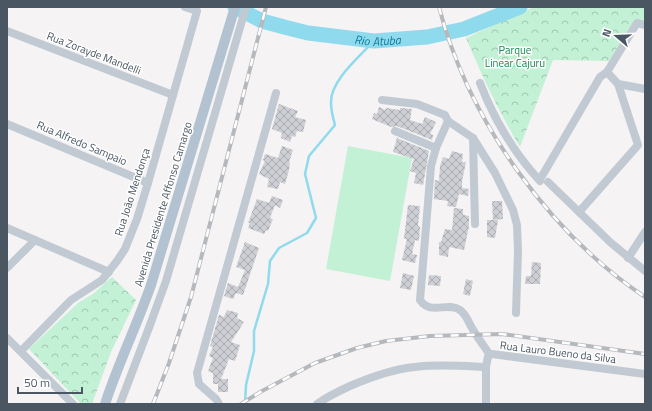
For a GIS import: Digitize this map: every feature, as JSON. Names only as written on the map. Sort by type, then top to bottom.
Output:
[{"type":"main road","name":"Avenida Presidente Affonso Camargo","points":[[105,404],[113,378],[148,292],[235,7]]},
{"type":"street","name":"Rua João Mendonça","points":[[21,351],[72,300],[96,284],[109,272],[125,249],[148,183],[196,10],[185,7]]},
{"type":"street","points":[[120,404],[166,280],[246,7]]},
{"type":"street","points":[[544,180],[600,77],[607,72],[641,24]]},
{"type":"street","name":"Rua Zorayde Mandelli","points":[[7,32],[172,95]]},
{"type":"street","points":[[579,212],[642,146],[618,84],[607,72]]},
{"type":"street","points":[[480,83],[491,109],[528,168],[544,180],[610,242],[645,271]]},
{"type":"street","points":[[618,84],[645,89]]},
{"type":"street","points":[[219,404],[216,399],[199,384],[197,373],[276,93]]},
{"type":"street","points":[[382,100],[417,104],[445,115],[448,121],[473,138],[496,173],[513,210],[517,225],[518,251],[516,313]]},
{"type":"street","points":[[448,121],[436,148],[432,166],[420,300],[423,305],[430,308],[454,307],[461,310],[490,355]]},
{"type":"street","name":"Rua Alfredo Sampaio","points":[[7,124],[148,183]]},
{"type":"street","points":[[395,130],[436,148]]},
{"type":"street","points":[[473,138],[475,224]]},
{"type":"street","points":[[7,228],[109,272]]},
{"type":"street","points":[[628,258],[645,232]]},
{"type":"street","points":[[7,268],[35,240]]},
{"type":"street","points":[[7,338],[73,404]]},
{"type":"street","name":"Rua Lauro Bueno da Silva","points":[[486,404],[486,359],[492,354],[645,374]]},
{"type":"street","points":[[317,404],[342,390],[369,378],[393,370],[436,366],[486,367]]},
{"type":"green space","name":"Parque Linear Cajuru","points":[[534,7],[645,7],[645,20],[635,19],[609,61],[553,60],[520,147],[491,94],[466,38]]},
{"type":"green space","points":[[348,146],[412,158],[390,281],[326,269]]},
{"type":"green space","points":[[112,277],[136,300],[111,352],[92,404],[81,404],[29,349],[78,303],[94,293]]},
{"type":"building","points":[[279,104],[298,111],[295,117],[306,120],[303,132],[297,131],[295,137],[292,136],[290,142],[281,138],[282,133],[272,129]]},
{"type":"building","points":[[379,107],[385,110],[386,108],[400,110],[400,108],[412,109],[410,120],[422,124],[425,117],[436,122],[430,134],[433,135],[432,140],[397,126],[391,127],[372,119],[374,113],[377,114]]},
{"type":"building","points":[[397,138],[429,151],[423,185],[414,183],[416,173],[410,171],[414,159],[393,152]]},
{"type":"building","points":[[282,146],[293,150],[285,184],[280,182],[278,189],[267,187],[269,179],[259,174],[265,161],[263,160],[265,154],[278,158]]},
{"type":"building","points":[[452,151],[463,154],[462,162],[466,162],[462,188],[469,189],[468,196],[459,194],[456,207],[447,206],[448,201],[434,199],[435,180],[439,181],[440,166],[443,157],[449,159]]},
{"type":"building","points":[[272,196],[283,200],[280,208],[275,205],[270,218],[273,219],[268,231],[266,230],[264,234],[248,228],[250,223],[248,223],[257,199],[269,203]]},
{"type":"building","points":[[492,201],[502,201],[503,219],[493,220]]},
{"type":"building","points":[[408,205],[420,206],[418,226],[420,227],[419,241],[415,240],[412,254],[417,255],[415,263],[402,260],[407,239],[404,239]]},
{"type":"building","points":[[454,208],[463,209],[463,215],[469,216],[469,226],[464,250],[449,247],[448,257],[439,255],[439,242],[441,242],[445,229],[452,230]]},
{"type":"building","points":[[487,220],[498,220],[495,238],[487,237]]},
{"type":"building","points":[[245,242],[259,248],[243,295],[236,293],[233,299],[224,296],[228,283],[238,287],[245,270],[236,267]]},
{"type":"building","points":[[532,262],[541,263],[540,284],[525,284],[526,276],[531,276]]},
{"type":"building","points":[[403,273],[414,276],[411,290],[400,288]]},
{"type":"building","points":[[429,275],[441,276],[440,286],[428,285]]},
{"type":"building","points":[[466,279],[473,281],[470,296],[463,294]]},
{"type":"building","points":[[227,310],[238,313],[237,318],[244,322],[231,342],[240,345],[235,361],[229,359],[221,379],[228,379],[228,392],[218,392],[218,384],[213,384],[213,373],[208,371],[213,358],[209,356],[213,347],[210,346],[219,315],[224,317]]},
{"type":"waterway","name":"Rio Atuba","points":[[235,7],[262,21],[308,33],[374,41],[427,37],[464,29],[520,7]]},
{"type":"waterway","points":[[245,404],[246,385],[254,351],[254,331],[268,284],[270,261],[279,248],[307,233],[316,218],[305,174],[309,156],[335,125],[331,103],[335,86],[346,70],[374,41]]},
{"type":"railway","points":[[153,404],[169,363],[191,297],[266,7]]},
{"type":"railway","points":[[439,7],[452,49],[470,91],[492,131],[517,170],[545,207],[576,240],[610,271],[645,297]]},
{"type":"railway","points":[[241,404],[315,363],[357,348],[386,341],[430,336],[502,334],[645,354]]}]
